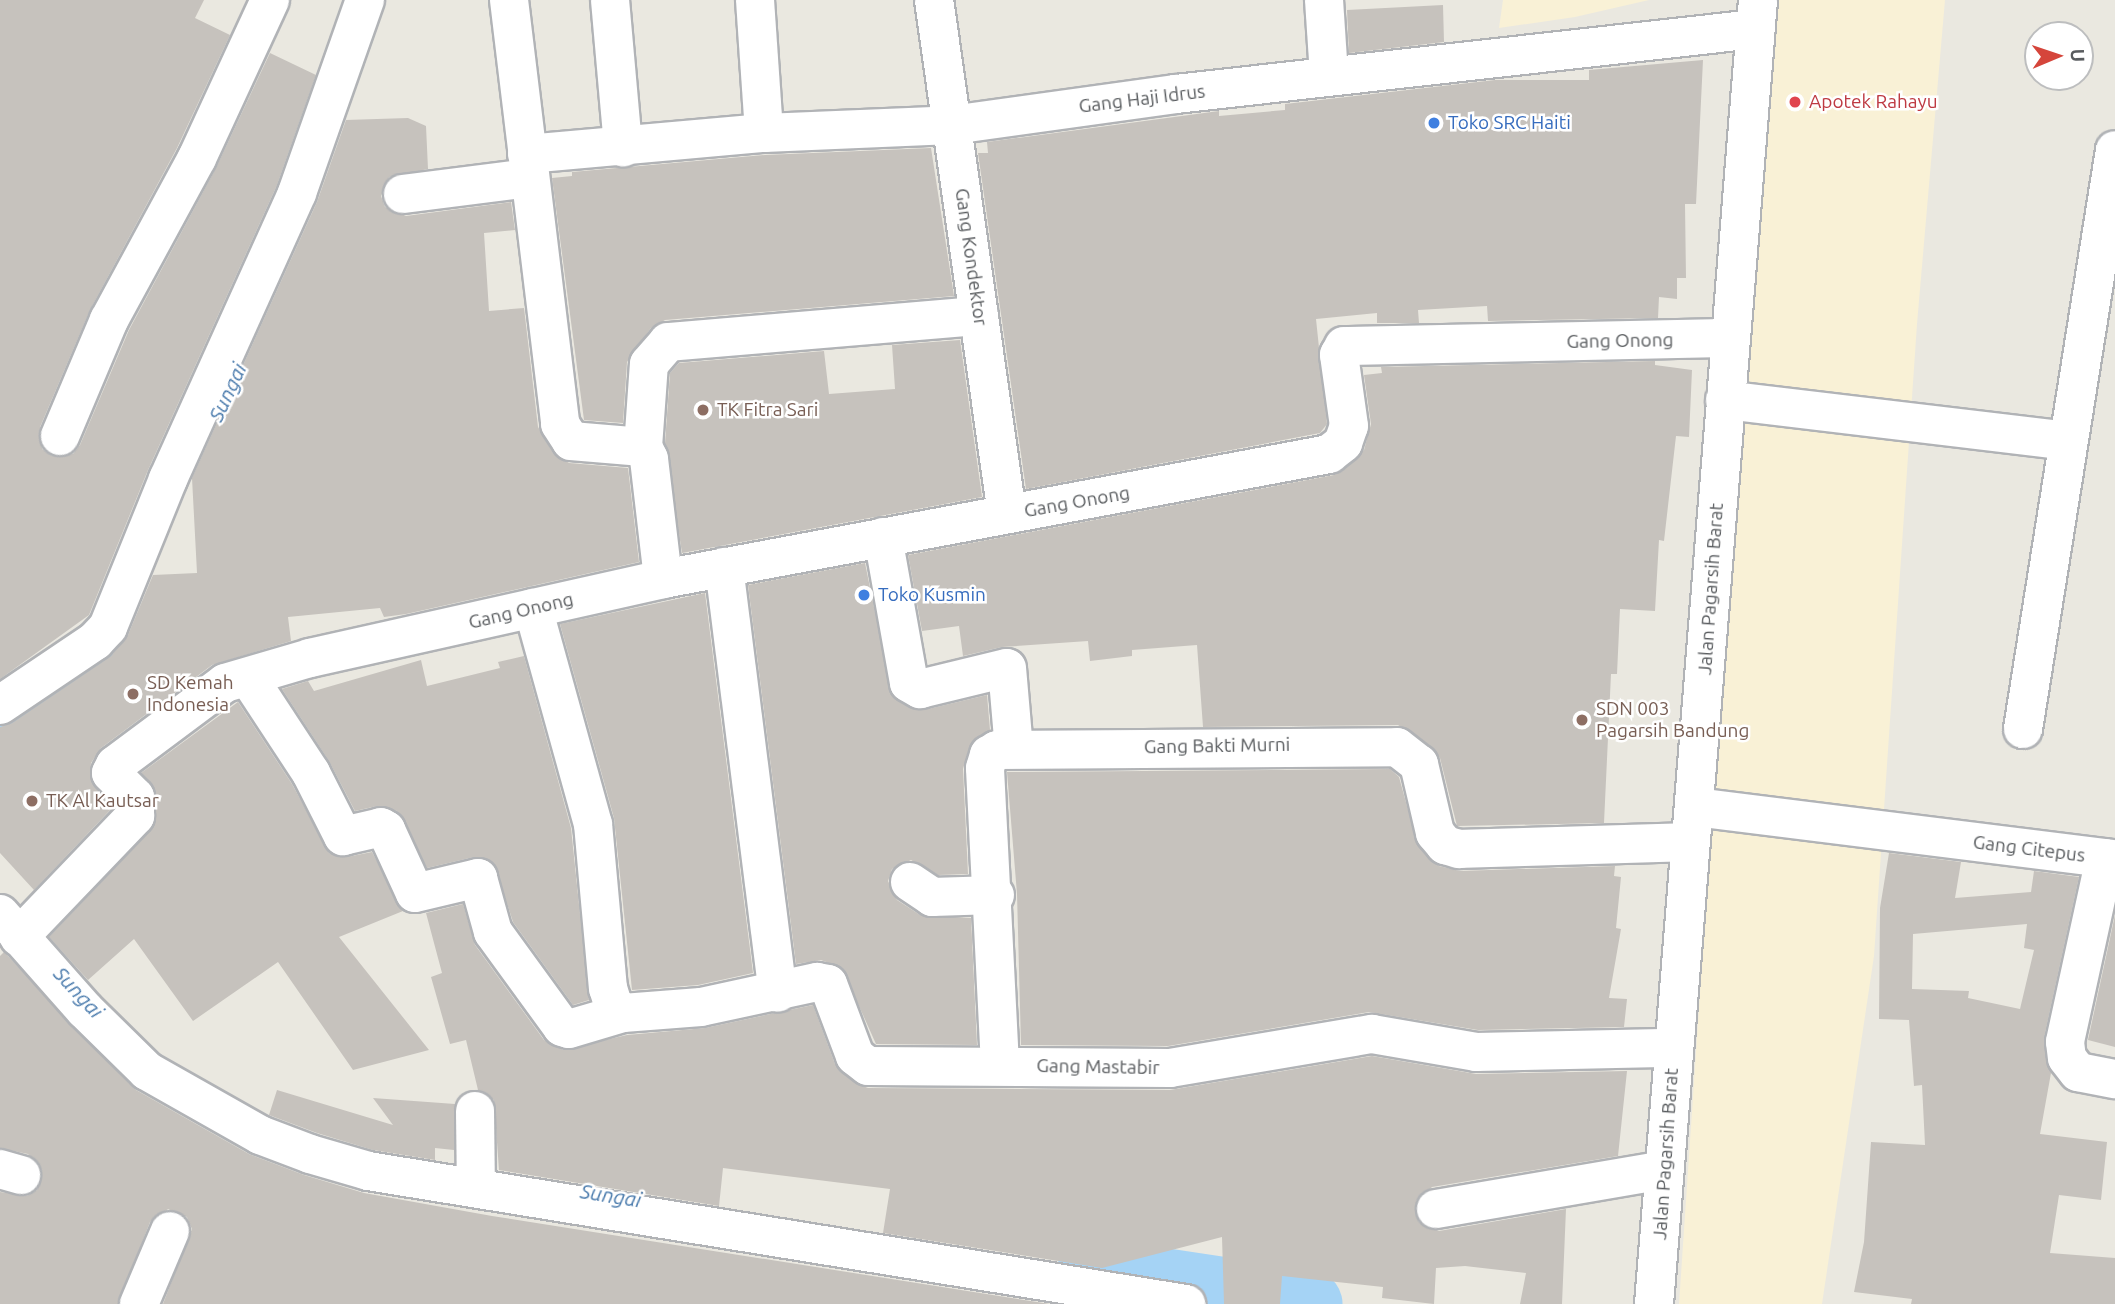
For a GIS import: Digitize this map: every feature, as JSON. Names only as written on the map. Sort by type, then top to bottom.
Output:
[{"type":"street","points":[[60,436],[109,320],[197,158],[270,0]]},
{"type":"street","points":[[0,705],[95,642],[108,627],[168,480],[297,193],[365,0]]},
{"type":"street","points":[[509,0],[528,166],[565,436],[571,440],[645,431]]},
{"type":"street","points":[[610,0],[624,147]]},
{"type":"street","points":[[755,0],[764,133]]},
{"type":"street","name":"Gang Kondektor","points":[[934,0],[1007,514]]},
{"type":"street","points":[[1324,0],[1329,76]]},
{"type":"street","name":"Gang Haji Idrus","points":[[403,194],[624,147],[764,133],[952,125],[1329,76],[1757,15]]},
{"type":"street","name":"Jalan Pagarsih Barat","points":[[1654,1304],[1729,338],[1757,15]]},
{"type":"street","points":[[2023,729],[2115,150]]},
{"type":"street","points":[[663,579],[645,431],[649,364],[668,342],[979,316]]},
{"type":"street","name":"Gang Onong","points":[[22,922],[135,816],[135,797],[111,773],[115,765],[225,683],[333,654],[663,579],[1007,514],[1246,473],[1329,454],[1343,443],[1349,426],[1339,355],[1344,346],[1729,338]]},
{"type":"street","points":[[1725,400],[2068,441]]},
{"type":"street","points":[[883,537],[909,683],[920,689],[1007,668],[1014,750]]},
{"type":"street","points":[[724,567],[778,993]]},
{"type":"street","points":[[533,608],[593,824],[608,989],[613,1004],[623,1013]]},
{"type":"street","name":"Gang Mastabir","points":[[247,677],[311,773],[343,836],[381,827],[386,830],[415,893],[473,876],[478,878],[493,932],[562,1027],[569,1029],[623,1013],[701,1007],[778,993],[817,982],[828,984],[855,1056],[863,1065],[1170,1068],[1372,1034],[1476,1052],[1674,1048]]},
{"type":"street","name":"Gang Bakti Murni","points":[[1000,1065],[995,895],[985,768],[989,755],[1014,750],[1397,747],[1419,764],[1435,833],[1452,847],[1693,825]]},
{"type":"street","name":"Gang Citepus","points":[[1693,825],[2110,859],[2065,1042],[2067,1058],[2078,1072],[2115,1079]]},
{"type":"street","points":[[910,882],[932,897],[995,895]]},
{"type":"street","points":[[22,922],[119,1046],[182,1094],[310,1154],[368,1171],[476,1181],[1186,1304]]},
{"type":"street","points":[[475,1111],[476,1181]]},
{"type":"street","points":[[1437,1209],[1664,1170]]},
{"type":"street","points":[[139,1304],[170,1231]]},
{"type":"shaded area","points":[[1503,0],[1649,0],[1575,17],[1499,28]]},
{"type":"shaded area","points":[[1767,0],[1945,0],[1917,324],[1874,956],[1822,1304],[1679,1304]]},
{"type":"building","points":[[0,0],[204,0],[195,18],[230,35],[177,148],[90,310],[40,427],[42,449],[52,456],[73,454],[80,445],[129,330],[216,168],[270,53],[316,75],[277,185],[148,470],[89,615],[0,679]]},
{"type":"building","points":[[1443,5],[1444,42],[1349,53],[1347,10]]},
{"type":"building","points":[[1703,60],[1696,204],[1685,204],[1686,278],[1677,278],[1677,299],[1659,297],[1658,318],[1488,321],[1487,306],[1418,310],[1419,323],[1377,323],[1377,313],[1316,319],[1327,424],[1320,433],[1026,489],[978,153],[988,153],[987,142],[1219,111],[1219,116],[1285,110],[1285,104],[1495,80],[1589,80],[1589,70]]},
{"type":"building","points":[[408,118],[426,126],[428,169],[389,177],[381,196],[385,207],[406,216],[511,202],[515,230],[484,233],[489,311],[524,308],[538,427],[553,453],[569,463],[628,468],[639,562],[406,614],[384,617],[380,608],[288,617],[291,641],[212,665],[101,748],[91,763],[90,777],[113,807],[34,890],[0,853],[0,727],[12,723],[111,656],[128,635],[153,575],[197,573],[192,478],[317,202],[346,120]]},
{"type":"building","points":[[931,148],[954,296],[665,320],[651,328],[627,362],[623,423],[584,420],[552,178],[572,176],[572,172],[765,155]]},
{"type":"building","points":[[960,340],[982,497],[682,553],[665,443],[670,373],[679,363],[824,351],[829,394],[895,389],[892,345]]},
{"type":"building","points":[[1655,361],[1655,365],[1692,370],[1689,437],[1676,436],[1664,541],[1659,540],[1655,611],[1620,609],[1617,674],[1611,674],[1604,823],[1457,826],[1440,758],[1432,747],[1398,725],[1203,727],[1197,645],[1132,650],[1132,656],[1090,661],[1088,641],[1002,647],[963,656],[959,626],[922,631],[908,555],[1334,475],[1364,450],[1371,424],[1364,375],[1382,373],[1381,367]]},
{"type":"building","points":[[865,563],[892,696],[910,708],[924,710],[987,695],[990,730],[969,748],[963,769],[968,874],[938,875],[911,860],[892,869],[888,881],[897,900],[920,915],[971,918],[977,1045],[876,1044],[842,968],[821,960],[796,964],[748,585]]},
{"type":"building","points":[[705,593],[753,973],[698,985],[632,990],[614,818],[560,624]]},
{"type":"building","points":[[524,656],[571,828],[589,1000],[573,1005],[513,922],[494,863],[474,857],[427,868],[397,811],[377,806],[355,811],[329,761],[282,689],[308,681],[314,691],[421,660],[427,686],[500,668],[498,662]]},
{"type":"building","points":[[238,702],[292,784],[329,853],[347,857],[372,852],[403,911],[339,937],[429,1050],[353,1070],[278,962],[193,1021],[134,939],[88,980],[49,937],[151,830],[157,796],[141,773]]},
{"type":"building","points":[[1390,769],[1399,777],[1418,846],[1439,866],[1460,871],[1615,866],[1614,876],[1621,877],[1616,928],[1621,929],[1609,998],[1627,999],[1624,1027],[1478,1030],[1369,1012],[1168,1046],[1021,1045],[1017,894],[1007,772]]},
{"type":"building","points":[[1889,853],[1961,862],[1955,898],[2031,892],[2034,871],[2079,877],[2044,1038],[2051,1073],[2040,1134],[2107,1142],[2101,1200],[2059,1195],[2050,1253],[2115,1258],[2115,1304],[1911,1304],[1912,1299],[1854,1292],[1864,1242],[1871,1142],[1925,1145],[1922,1085],[1914,1086],[1909,1020],[1879,1019],[1880,908]],"holes":[[[2027,924],[2024,948],[2034,950],[2020,1009],[1968,998],[1969,991],[1912,989],[1913,934]]]},
{"type":"building","points":[[463,904],[475,945],[544,1040],[563,1050],[627,1035],[705,1028],[813,1005],[835,1064],[855,1083],[868,1088],[1170,1090],[1372,1056],[1476,1074],[1627,1071],[1618,1156],[1432,1187],[1416,1201],[1419,1222],[1439,1231],[1566,1209],[1562,1304],[1520,1304],[1526,1273],[1465,1266],[1436,1268],[1434,1304],[1382,1298],[1383,1287],[1282,1276],[1280,1304],[1224,1304],[1222,1237],[1102,1268],[883,1233],[890,1189],[723,1168],[719,1206],[499,1170],[494,1100],[478,1090],[466,1040],[450,1044],[431,977],[442,973],[426,913]]},
{"type":"building","points":[[2115,915],[2115,1047],[2088,1040]]},
{"type":"building","points":[[4,952],[136,1090],[249,1154],[304,1175],[364,1193],[492,1216],[1050,1304],[163,1304],[192,1229],[187,1217],[168,1209],[150,1222],[118,1304],[0,1304],[0,1192],[27,1196],[37,1190],[42,1170],[28,1154],[0,1148],[0,956]]},
{"type":"building","points":[[277,1090],[393,1125],[373,1098],[455,1104],[454,1150],[435,1148],[435,1160],[373,1150],[317,1133],[269,1115]]},
{"type":"waterway","name":"Sungai","points":[[0,727],[84,671]]},
{"type":"waterway","name":"Sungai","points":[[1091,1271],[1309,1304]]},
{"type":"place","name":"Apotek Rahayu","points":[[1795,102]]},
{"type":"place","name":"Toko SRC Haiti","points":[[1434,123]]},
{"type":"place","name":"TK Fitra Sari","points":[[703,410]]},
{"type":"place","name":"Toko Kusmin","points":[[864,595]]},
{"type":"place","name":"SD Kemah Indonesia","points":[[133,694]]},
{"type":"place","name":"SDN 003 Pagarsih Bandung","points":[[1582,720]]},
{"type":"place","name":"TK Al Kautsar","points":[[32,801]]}]
